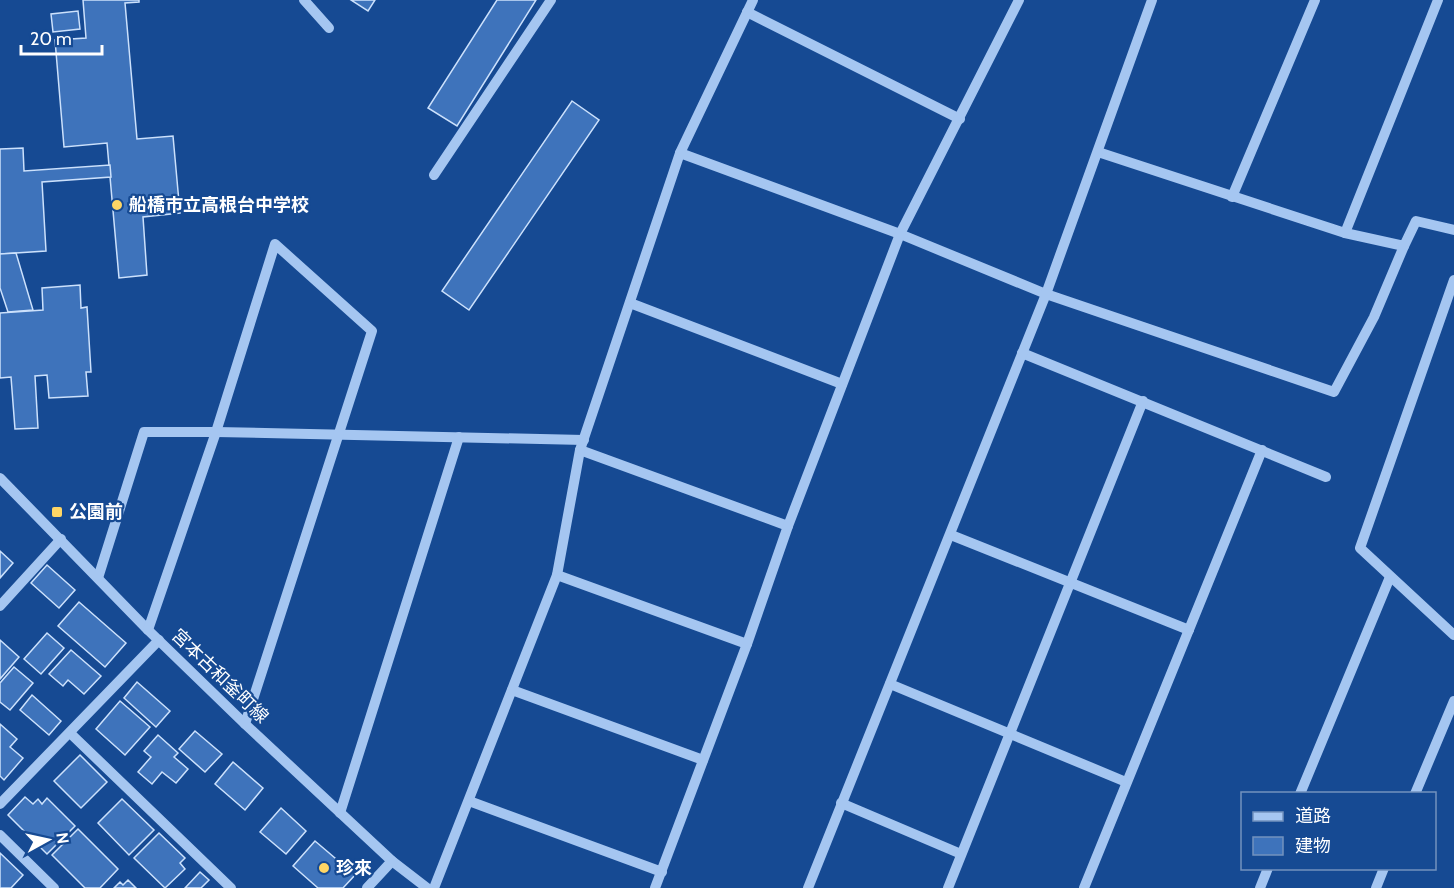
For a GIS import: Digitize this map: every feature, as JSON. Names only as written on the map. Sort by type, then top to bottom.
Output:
[{"type":"street","points":[[304,0],[329,28]]},
{"type":"street","points":[[434,174],[551,0]]},
{"type":"street","points":[[434,888],[558,575],[582,445],[680,153],[753,0]]},
{"type":"street","points":[[655,888],[747,644],[788,526],[900,234],[1019,0]]},
{"type":"street","points":[[808,888],[1046,294],[1152,0]]},
{"type":"street","points":[[1232,197],[1315,0]]},
{"type":"street","points":[[1345,233],[1438,0]]},
{"type":"street","points":[[747,12],[960,119]]},
{"type":"street","points":[[1098,152],[1345,233],[1404,246]]},
{"type":"street","points":[[680,153],[900,234],[1046,294],[1334,392],[1374,317],[1416,221],[1454,230]]},
{"type":"street","points":[[148,630],[216,432],[274,244],[372,331],[245,724]]},
{"type":"street","points":[[1454,280],[1360,548],[1454,635]]},
{"type":"street","points":[[630,303],[842,384]]},
{"type":"street","points":[[1022,353],[1326,477]]},
{"type":"street","points":[[948,888],[1143,401]]},
{"type":"street","points":[[98,578],[144,432],[459,437],[582,445],[788,526]]},
{"type":"street","points":[[340,813],[459,437]]},
{"type":"street","points":[[1083,888],[1263,450]]},
{"type":"street","name":"宮本古和釜町線","points":[[0,478],[148,630],[245,724],[392,861],[428,888]]},
{"type":"street","points":[[951,535],[1189,630]]},
{"type":"street","points":[[0,606],[61,539]]},
{"type":"street","points":[[558,575],[747,644]]},
{"type":"street","points":[[1301,792],[1390,578]]},
{"type":"street","points":[[0,804],[159,640]]},
{"type":"street","points":[[891,684],[1126,782]]},
{"type":"street","points":[[512,690],[703,760]]},
{"type":"street","points":[[1416,792],[1454,701]]},
{"type":"street","points":[[70,733],[231,888]]},
{"type":"street","points":[[470,801],[662,872]]},
{"type":"street","points":[[841,803],[961,854]]},
{"type":"street","points":[[0,835],[54,888]]},
{"type":"street","points":[[367,888],[392,861]]},
{"type":"street","points":[[1260,888],[1267,870]]},
{"type":"street","points":[[1376,888],[1383,870]]},
{"type":"building","points":[[83,0],[139,0],[139,2],[125,3],[137,139],[173,136],[180,213],[143,217],[147,275],[119,278],[107,143],[64,147],[55,40],[86,38]]},
{"type":"building","points":[[351,0],[375,0],[368,11]]},
{"type":"building","points":[[497,0],[536,0],[457,126],[428,108]]},
{"type":"building","points":[[78,11],[80,29],[53,32],[51,14]]},
{"type":"building","points":[[572,101],[599,120],[469,310],[442,291]]},
{"type":"building","points":[[23,148],[24,171],[110,165],[111,177],[42,182],[46,251],[0,254],[0,149]]},
{"type":"building","points":[[16,253],[33,310],[8,312],[0,288],[0,254]]},
{"type":"building","points":[[80,285],[81,308],[87,307],[91,372],[86,372],[88,396],[49,398],[47,375],[35,376],[38,428],[15,429],[11,377],[0,378],[0,313],[43,310],[42,288]]},
{"type":"building","points":[[0,551],[13,563],[0,578]]},
{"type":"building","points":[[47,565],[75,590],[59,608],[31,583]]},
{"type":"building","points":[[79,602],[126,643],[105,667],[58,626]]},
{"type":"building","points":[[47,633],[64,648],[41,674],[24,659]]},
{"type":"building","points":[[0,640],[19,657],[0,679]]},
{"type":"building","points":[[71,650],[101,676],[84,694],[68,680],[63,686],[49,674]]},
{"type":"building","points":[[14,667],[33,683],[10,710],[0,702],[0,683]]},
{"type":"building","points":[[137,682],[170,711],[156,727],[124,698]]},
{"type":"building","points":[[32,695],[61,721],[49,735],[20,710]]},
{"type":"building","points":[[120,701],[150,727],[125,755],[96,729]]},
{"type":"building","points":[[0,724],[17,739],[10,747],[23,758],[4,780],[0,776]]},
{"type":"building","points":[[195,731],[222,754],[205,772],[179,749]]},
{"type":"building","points":[[158,735],[178,753],[174,757],[188,769],[176,783],[162,772],[152,784],[138,772],[151,757],[144,751]]},
{"type":"building","points":[[80,755],[107,782],[81,808],[54,781]]},
{"type":"building","points":[[233,762],[263,788],[245,810],[215,784]]},
{"type":"building","points":[[25,797],[33,804],[38,799],[42,804],[47,798],[75,826],[47,854],[8,815]]},
{"type":"building","points":[[122,799],[154,830],[129,855],[98,823]]},
{"type":"building","points":[[281,808],[306,831],[286,854],[260,832]]},
{"type":"building","points":[[78,829],[118,869],[100,888],[85,888],[52,855]]},
{"type":"building","points":[[159,833],[185,858],[180,863],[185,869],[165,888],[134,858]]},
{"type":"building","points":[[315,841],[355,875],[343,888],[318,888],[293,866]]},
{"type":"building","points":[[0,853],[23,875],[11,888],[0,888]]},
{"type":"building","points":[[200,872],[209,880],[201,888],[185,888]]},
{"type":"building","points":[[128,880],[136,888],[114,888],[120,882],[123,885]]},
{"type":"place","name":"船橋市立高根台中学校","points":[[117,205]]},
{"type":"place","name":"公園前","points":[[57,512]]},
{"type":"place","name":"珍來","points":[[324,868]]}]
